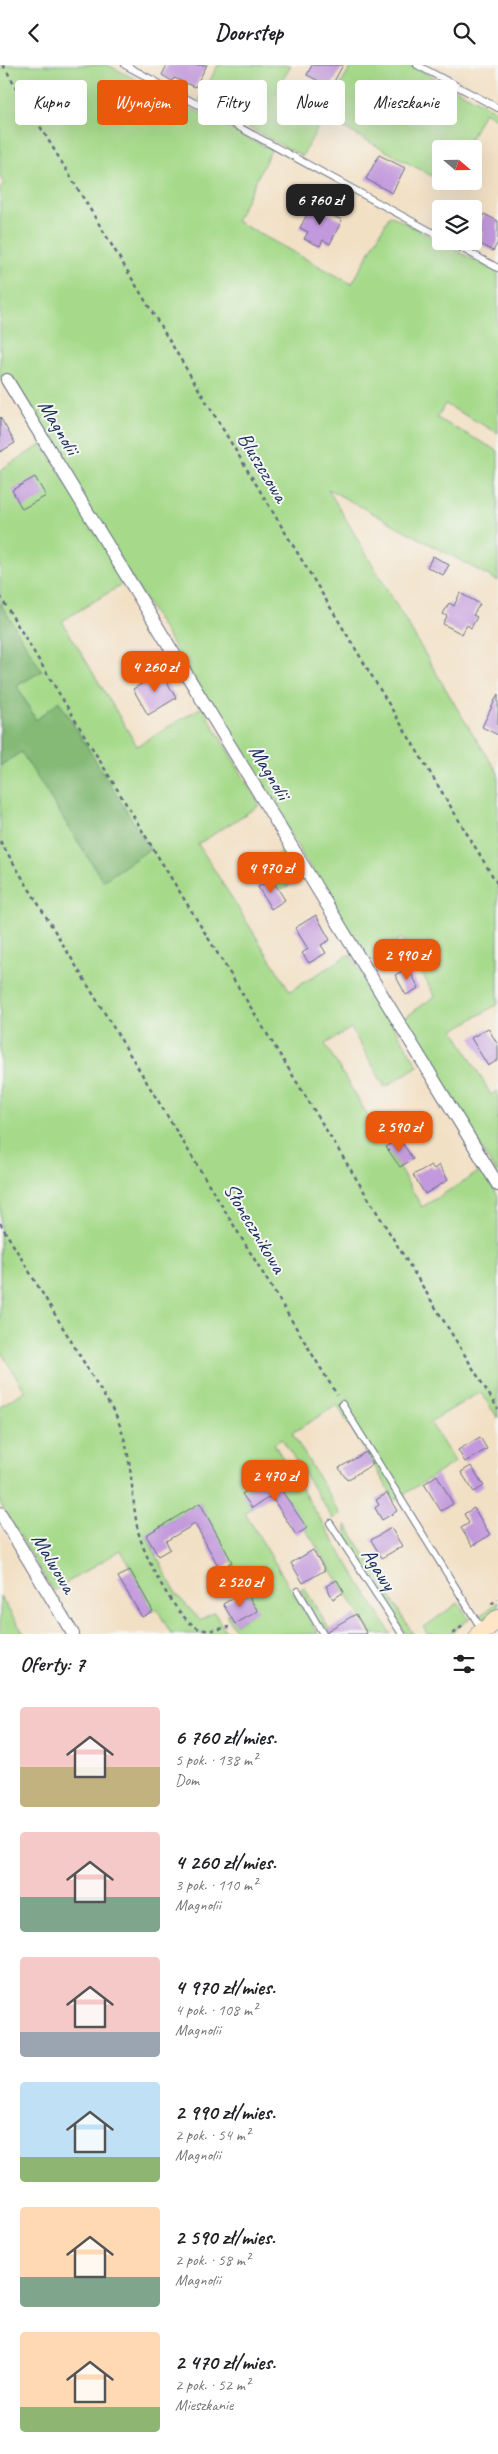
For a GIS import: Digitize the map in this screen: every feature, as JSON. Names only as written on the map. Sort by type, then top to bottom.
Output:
[{"type":"main road","points":[[481,1633],[498,1619]]},
{"type":"street","name":"Magnolii","points":[[7,381],[498,1185]]},
{"type":"street","name":"Malwowa","points":[[0,1513],[73,1634]]},
{"type":"lane","points":[[125,65],[432,232]]},
{"type":"lane","points":[[417,65],[498,108]]},
{"type":"lane","points":[[465,250],[498,268]]},
{"type":"lane","points":[[342,1403],[481,1633]]},
{"type":"lane","name":"Agawy","points":[[330,1523],[402,1634]]},
{"type":"lane","points":[[298,1591],[323,1634]]},
{"type":"path","name":"Bluszczowa","points":[[3,65],[498,885]]},
{"type":"path","points":[[0,596],[498,1409]]},
{"type":"path","name":"Słonecznikowa","points":[[0,841],[342,1403]]},
{"type":"path","points":[[0,1223],[115,1414],[124,1434],[132,1473],[137,1528],[166,1593],[186,1619],[196,1628],[212,1630],[229,1627]]},
{"type":"green space","points":[[0,65],[108,65],[137,80],[97,80],[97,125],[188,125],[188,107],[198,112],[198,125],[223,125],[271,150],[236,221],[352,284],[390,215],[432,238],[432,250],[455,250],[498,273],[498,433],[445,404],[437,418],[498,451],[498,581],[328,489],[461,715],[498,773],[498,1004],[454,1030],[491,1095],[498,1091],[498,1176],[403,1019],[435,996],[401,938],[370,964],[88,507],[11,375],[0,380],[0,187],[4,184],[0,177]]},
{"type":"green space","points":[[218,65],[291,65],[283,80],[277,80],[277,125],[319,125],[302,156],[244,125],[267,125],[267,80],[210,80]]},
{"type":"green space","points":[[352,65],[411,65],[439,80],[355,80],[355,125],[457,125],[457,90],[498,112],[498,120],[484,112],[470,140],[432,140],[432,176],[339,125],[345,125],[344,80]]},
{"type":"green space","points":[[43,444],[126,582],[62,621],[137,746],[202,707],[260,805],[198,844],[290,991],[350,954],[418,1066],[385,1087],[351,1028],[325,1044],[422,1207],[482,1170],[498,1196],[498,1418],[480,1392],[430,1422],[455,1462],[395,1500],[337,1405],[292,1433],[340,1514],[333,1519],[282,1439],[274,1444],[391,1634],[372,1634],[271,1475],[243,1494],[252,1508],[245,1513],[318,1634],[237,1634],[226,1614],[228,1613],[236,1624],[257,1611],[200,1503],[146,1535],[177,1595],[200,1620],[214,1612],[227,1634],[171,1634],[157,1609],[153,1611],[121,1550],[53,1591],[0,1503],[0,1406],[25,1391],[0,1350],[0,470]]},
{"type":"green space","points":[[0,603],[42,671],[17,686],[36,720],[59,701],[150,849],[103,881],[21,752],[0,766]]},
{"type":"green space","points":[[287,849],[304,877],[283,889],[277,888],[263,863]]},
{"type":"green space","points":[[346,1524],[413,1634],[406,1634],[346,1537]]},
{"type":"green space","points":[[304,1587],[332,1634],[326,1634],[300,1590]]},
{"type":"green space","points":[[0,1596],[24,1634],[0,1634]]},
{"type":"green space","points":[[498,1602],[498,1608],[485,1619],[479,1617]]},
{"type":"green space","points":[[458,1603],[469,1619],[449,1634],[427,1634],[424,1627]]},
{"type":"building","points":[[167,65],[207,65],[195,87],[188,84],[188,80],[174,78],[170,80],[162,75]]},
{"type":"building","points":[[312,65],[343,65],[335,80],[317,80],[307,75]]},
{"type":"building","points":[[379,155],[405,168],[392,193],[366,179]]},
{"type":"building","points":[[311,206],[342,220],[330,244],[323,240],[320,246],[304,239],[308,232],[300,228]]},
{"type":"building","points":[[484,214],[498,221],[498,242],[493,251],[482,245],[482,218]]},
{"type":"building","points":[[0,417],[15,443],[0,452]]},
{"type":"building","points":[[35,477],[46,496],[22,509],[12,490]]},
{"type":"building","points":[[433,556],[449,565],[443,575],[427,567]]},
{"type":"building","points":[[460,593],[480,604],[473,615],[477,617],[471,628],[467,625],[462,634],[443,624],[447,616],[443,614],[449,603],[454,606]]},
{"type":"building","points":[[161,672],[176,698],[148,715],[133,689]]},
{"type":"building","points":[[498,694],[498,735],[482,727]]},
{"type":"building","points":[[271,878],[285,900],[271,909],[258,887]]},
{"type":"building","points":[[316,915],[330,940],[321,945],[326,953],[309,963],[302,953],[308,949],[295,928]]},
{"type":"building","points":[[408,968],[419,988],[406,995],[395,975]]},
{"type":"building","points":[[488,1028],[498,1045],[498,1060],[488,1066],[471,1038]]},
{"type":"building","points":[[399,1138],[413,1159],[400,1167],[386,1147]]},
{"type":"building","points":[[431,1165],[434,1169],[439,1165],[448,1180],[425,1194],[413,1175]]},
{"type":"building","points":[[480,1437],[487,1449],[465,1462],[458,1450]]},
{"type":"building","points":[[366,1452],[373,1464],[347,1480],[339,1468]]},
{"type":"building","points":[[471,1466],[484,1486],[474,1492],[461,1472]]},
{"type":"building","points":[[271,1475],[307,1528],[296,1535],[271,1496],[252,1508],[242,1494]]},
{"type":"building","points":[[437,1475],[453,1504],[441,1511],[424,1484]]},
{"type":"building","points":[[387,1493],[397,1511],[382,1520],[375,1508],[379,1505],[376,1500]]},
{"type":"building","points":[[200,1503],[232,1562],[220,1569],[195,1524],[166,1541],[170,1549],[158,1556],[146,1535]]},
{"type":"building","points":[[474,1508],[490,1535],[472,1546],[461,1528],[469,1523],[464,1514]]},
{"type":"building","points":[[391,1528],[402,1546],[382,1558],[371,1540]]},
{"type":"building","points":[[313,1550],[325,1570],[303,1583],[291,1563]]},
{"type":"building","points":[[130,1570],[153,1611],[142,1617],[118,1577]]},
{"type":"building","points":[[337,1580],[344,1592],[333,1599],[326,1586]]},
{"type":"building","points":[[245,1591],[258,1611],[235,1624],[223,1604]]},
{"type":"building","points":[[356,1614],[367,1634],[328,1634],[327,1631]]}]
